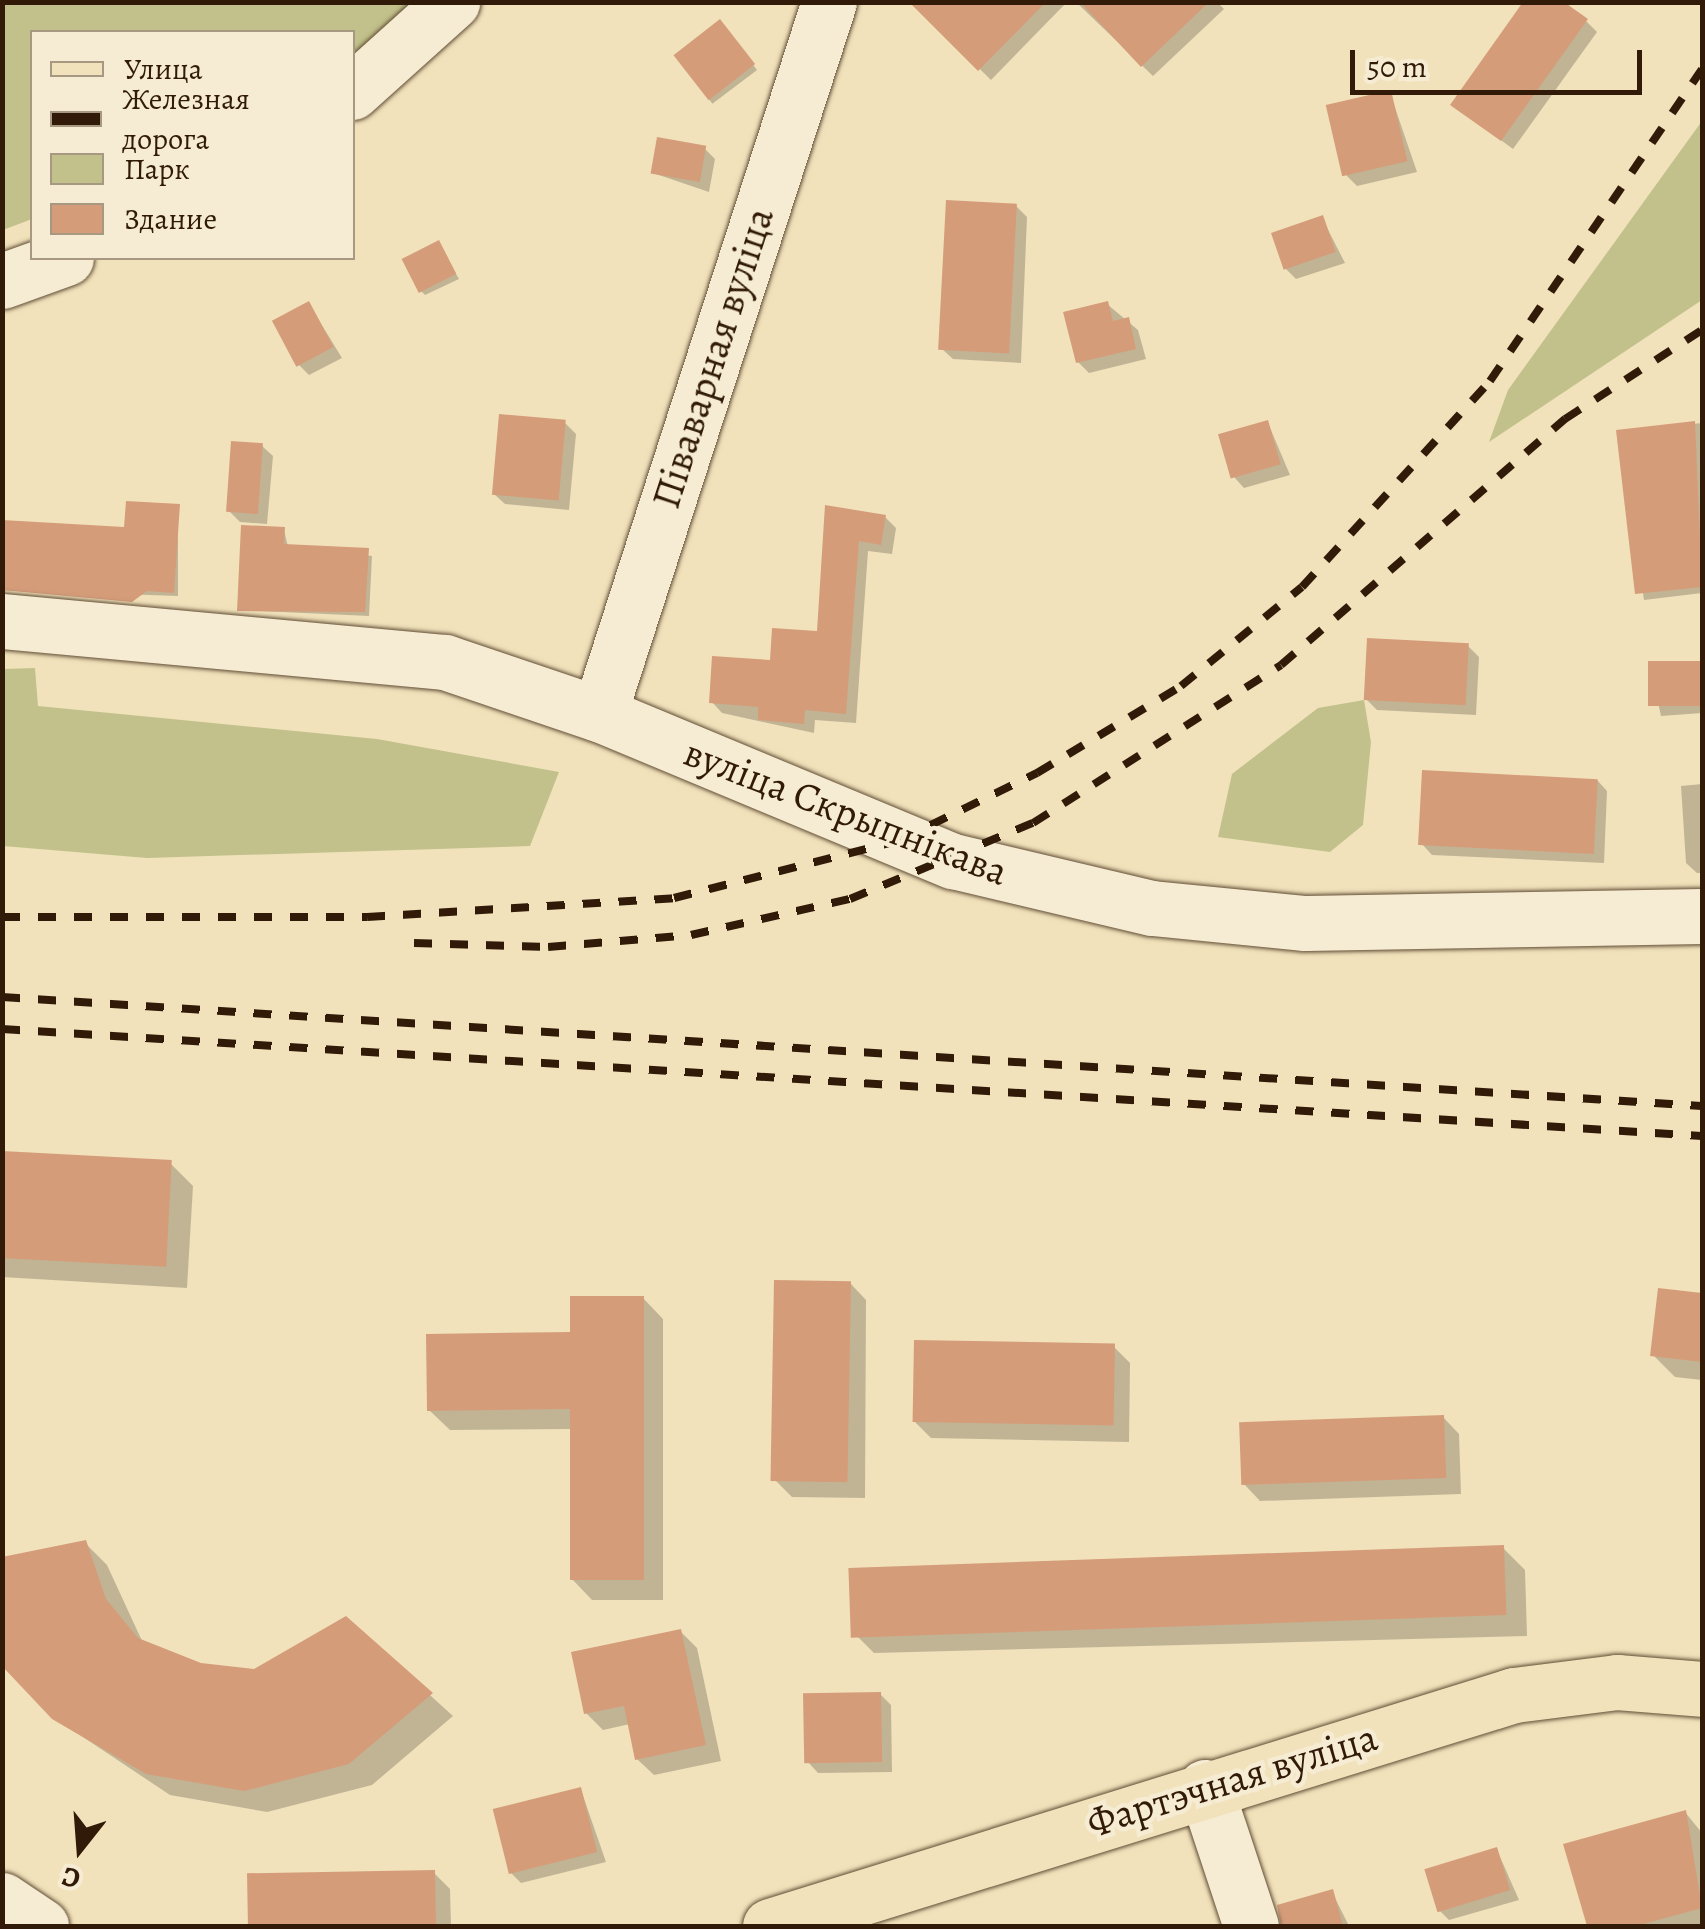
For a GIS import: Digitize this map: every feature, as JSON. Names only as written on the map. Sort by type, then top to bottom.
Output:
[{"type":"main road","name":"Фартэчная вуліца","points":[[770,1926],[1205,1787],[1514,1695],[1618,1682],[1702,1689]]},
{"type":"street","points":[[355,89],[452,2]]},
{"type":"street","name":"Піваварная вуліца","points":[[599,714],[828,2]]},
{"type":"street","points":[[2,282],[61,260]]},
{"type":"street","name":"вуліца Скрыпнікава","points":[[2,621],[445,662],[599,714],[953,862],[1080,895],[1306,923],[1702,916]]},
{"type":"street","points":[[1205,1787],[1251,1926]]},
{"type":"street","points":[[2,1900],[41,1926]]},
{"type":"green space","points":[[2,3],[429,3],[355,71],[355,30],[30,30],[30,220],[3,230]]},
{"type":"green space","points":[[1702,121],[1702,300],[1489,442],[1508,390]]},
{"type":"green space","points":[[35,668],[38,706],[377,739],[559,772],[530,846],[147,858],[3,846],[3,669]]},
{"type":"green space","points":[[1364,700],[1371,742],[1363,825],[1330,852],[1218,837],[1232,774],[1318,708]]},
{"type":"building","points":[[909,2],[1046,2],[978,71]]},
{"type":"building","points":[[1080,2],[1209,2],[1141,67]]},
{"type":"building","points":[[1523,2],[1564,2],[1588,19],[1501,141],[1450,105]]},
{"type":"building","points":[[720,19],[755,64],[709,100],[674,55]]},
{"type":"building","points":[[1391,90],[1407,161],[1342,176],[1326,105]]},
{"type":"building","points":[[657,137],[706,146],[700,182],[651,173]]},
{"type":"building","points":[[946,200],[1017,204],[1009,354],[938,350]]},
{"type":"building","points":[[1323,215],[1336,252],[1284,270],[1271,233]]},
{"type":"building","points":[[439,240],[456,274],[419,293],[402,259]]},
{"type":"building","points":[[309,301],[333,347],[296,367],[272,321]]},
{"type":"building","points":[[1108,301],[1113,321],[1129,317],[1136,349],[1076,363],[1063,312]]},
{"type":"building","points":[[499,414],[566,420],[559,501],[492,495]]},
{"type":"building","points":[[1268,420],[1281,464],[1231,479],[1218,434]]},
{"type":"building","points":[[1695,421],[1702,587],[1635,594],[1616,430]]},
{"type":"building","points":[[231,441],[263,443],[258,514],[226,512]]},
{"type":"building","points":[[126,501],[180,504],[174,593],[147,591],[132,602],[2,590],[2,520],[124,527]]},
{"type":"building","points":[[825,505],[886,515],[881,545],[859,541],[846,714],[805,710],[804,724],[758,720],[758,707],[709,703],[712,656],[770,660],[772,628],[817,631]]},
{"type":"building","points":[[241,525],[285,527],[284,544],[369,548],[365,612],[237,611]]},
{"type":"building","points":[[1367,638],[1469,643],[1466,705],[1364,700]]},
{"type":"building","points":[[1648,661],[1702,661],[1702,706],[1648,706]]},
{"type":"building","points":[[1422,770],[1598,779],[1594,854],[1418,845]]},
{"type":"building","points":[[2,1151],[172,1160],[166,1267],[2,1258]]},
{"type":"building","points":[[774,1280],[851,1281],[847,1482],[770,1481]]},
{"type":"building","points":[[1658,1288],[1702,1293],[1702,1362],[1650,1356]]},
{"type":"building","points":[[570,1296],[644,1296],[644,1580],[570,1580],[570,1409],[427,1411],[426,1334],[570,1332]]},
{"type":"building","points":[[914,1340],[1115,1344],[1114,1425],[913,1422]]},
{"type":"building","points":[[1444,1415],[1446,1478],[1241,1485],[1239,1422]]},
{"type":"building","points":[[86,1540],[106,1599],[138,1638],[201,1663],[254,1669],[346,1616],[433,1693],[349,1764],[244,1791],[146,1774],[52,1719],[2,1666],[2,1557]]},
{"type":"building","points":[[1504,1545],[1506,1615],[851,1638],[848,1568]]},
{"type":"building","points":[[681,1629],[706,1745],[635,1760],[624,1706],[584,1714],[571,1652]]},
{"type":"building","points":[[881,1692],[882,1762],[804,1763],[803,1693]]},
{"type":"building","points":[[581,1787],[597,1852],[509,1874],[493,1809]]},
{"type":"building","points":[[1686,1810],[1702,1908],[1636,1926],[1587,1926],[1563,1844]]},
{"type":"building","points":[[1497,1847],[1510,1890],[1437,1912],[1424,1869]]},
{"type":"building","points":[[435,1870],[436,1926],[248,1926],[247,1873]]},
{"type":"building","points":[[1333,1889],[1343,1926],[1281,1926],[1277,1905]]},
{"type":"railway","points":[[2,917],[367,917],[674,898],[898,841],[1037,773],[1181,686],[1302,587],[1490,381],[1702,69]]},
{"type":"railway","points":[[414,943],[548,947],[691,935],[850,899],[1033,823],[1281,665],[1565,419],[1702,330]]},
{"type":"railway","points":[[2,997],[1702,1106]]},
{"type":"railway","points":[[2,1029],[1702,1136]]}]
